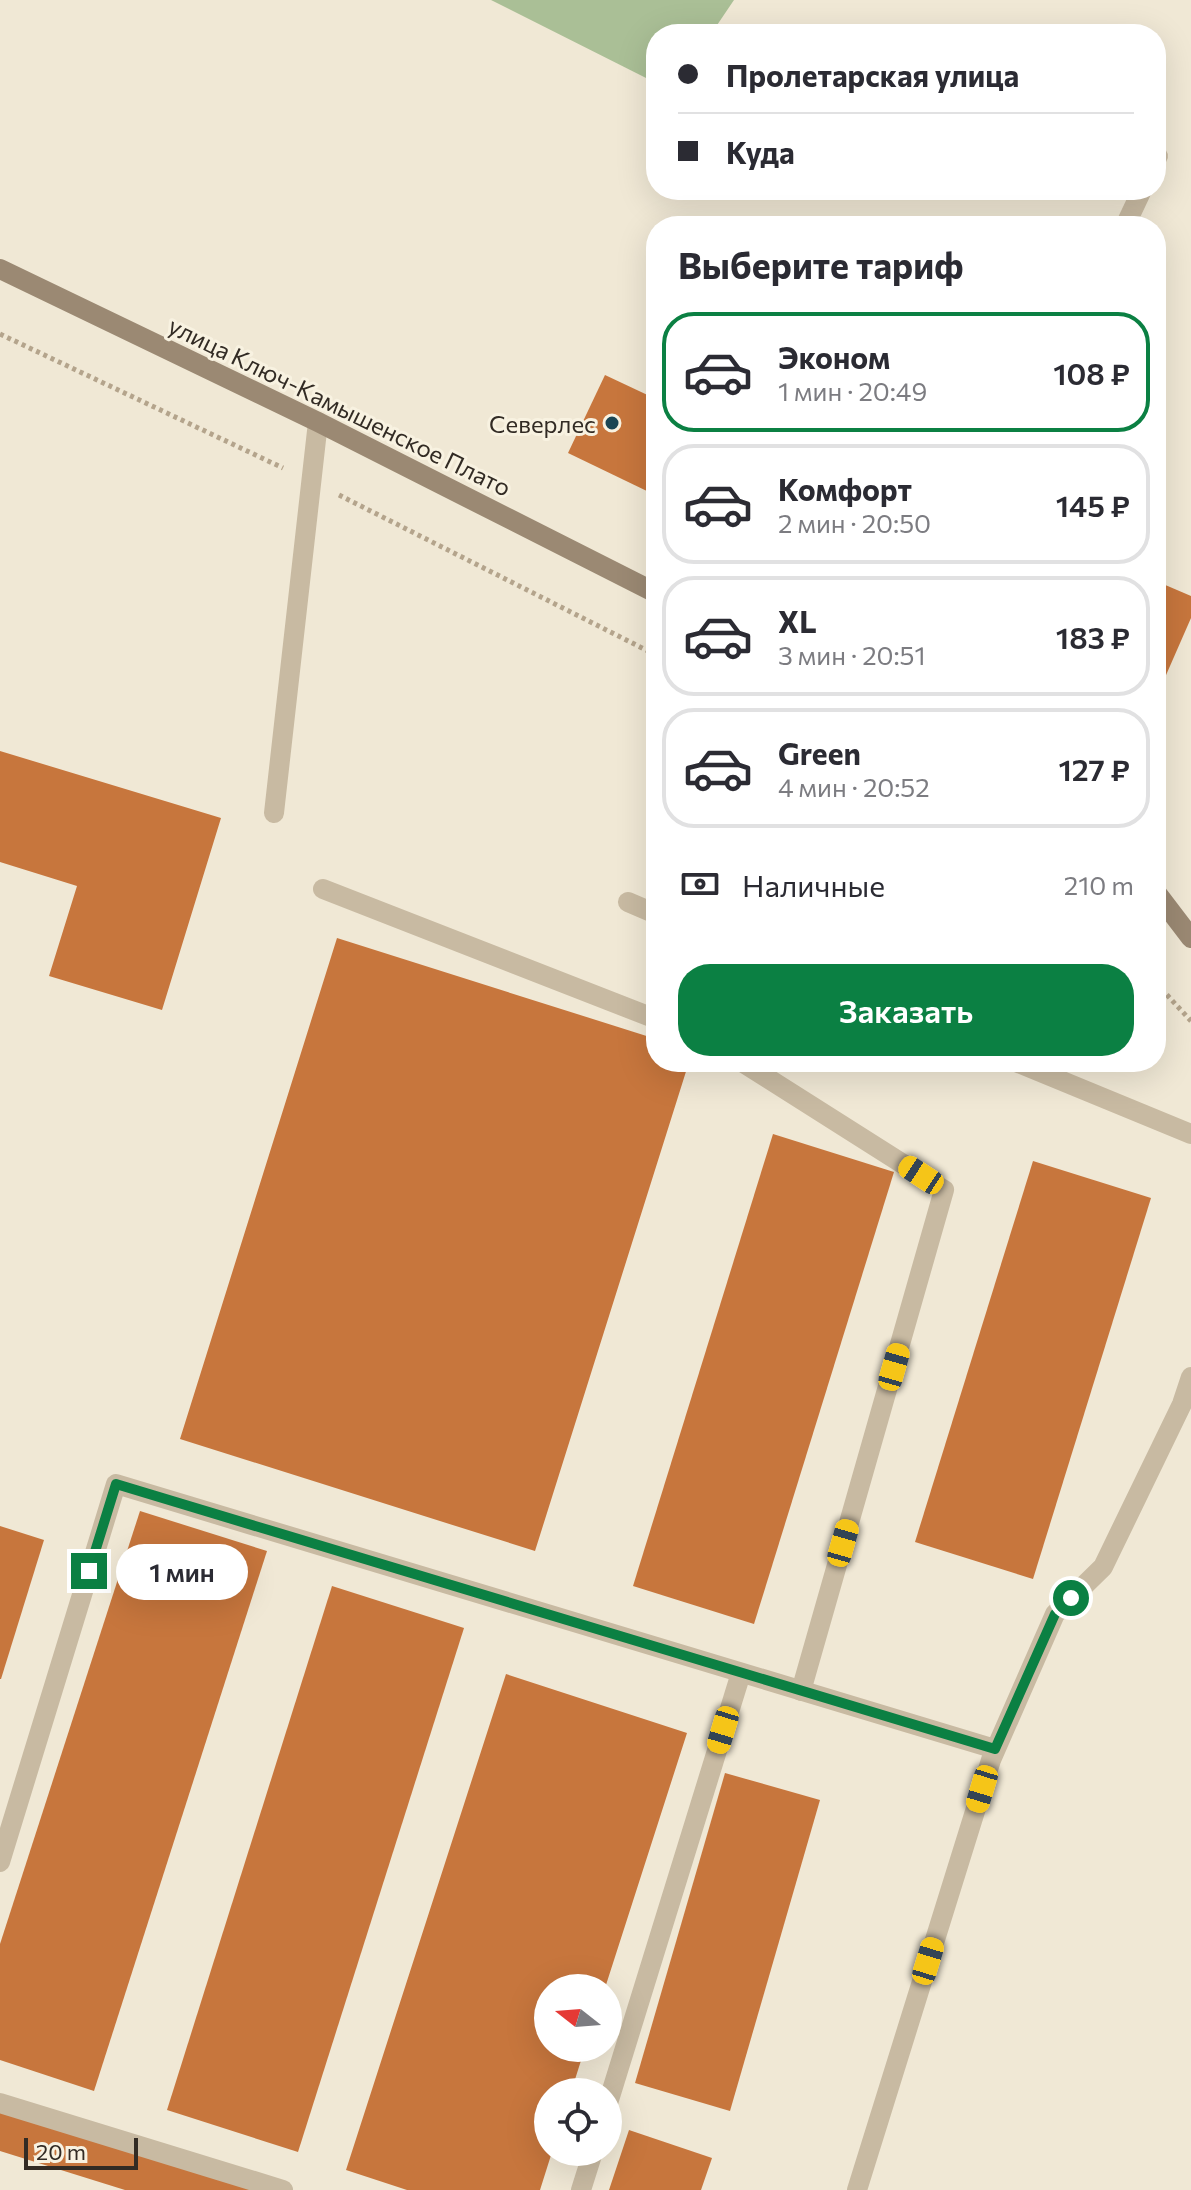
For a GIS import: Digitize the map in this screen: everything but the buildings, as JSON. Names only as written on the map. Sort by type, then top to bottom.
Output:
[{"type":"main road","name":"улица Ключ-Камышенское Плато","points":[[0,269],[318,422],[646,588]]},
{"type":"main road","points":[[1166,905],[1191,938]]},
{"type":"street","points":[[274,813],[318,422]]},
{"type":"street","points":[[323,889],[646,1015]]},
{"type":"street","points":[[628,902],[646,910]]},
{"type":"street","points":[[758,1072],[944,1190],[801,1691]]},
{"type":"street","points":[[1040,1072],[1191,1134]]},
{"type":"street","points":[[857,2190],[995,1749],[1055,1614],[1103,1567],[1182,1404],[1191,1377]]},
{"type":"street","points":[[0,1862],[116,1484],[995,1749]]},
{"type":"street","points":[[616,2078],[741,1673]]},
{"type":"street","points":[[0,2103],[283,2190]]},
{"type":"street","points":[[581,2190],[589,2166]]},
{"type":"path","points":[[1166,994],[1191,1021]]},
{"type":"green space","points":[[491,0],[734,0],[718,24],[646,24],[646,78]]},
{"type":"place","name":"Северлес","points":[[612,423]]},
{"type":"route","points":[[89,1571],[116,1484],[995,1749],[1055,1614],[1071,1598]]}]
